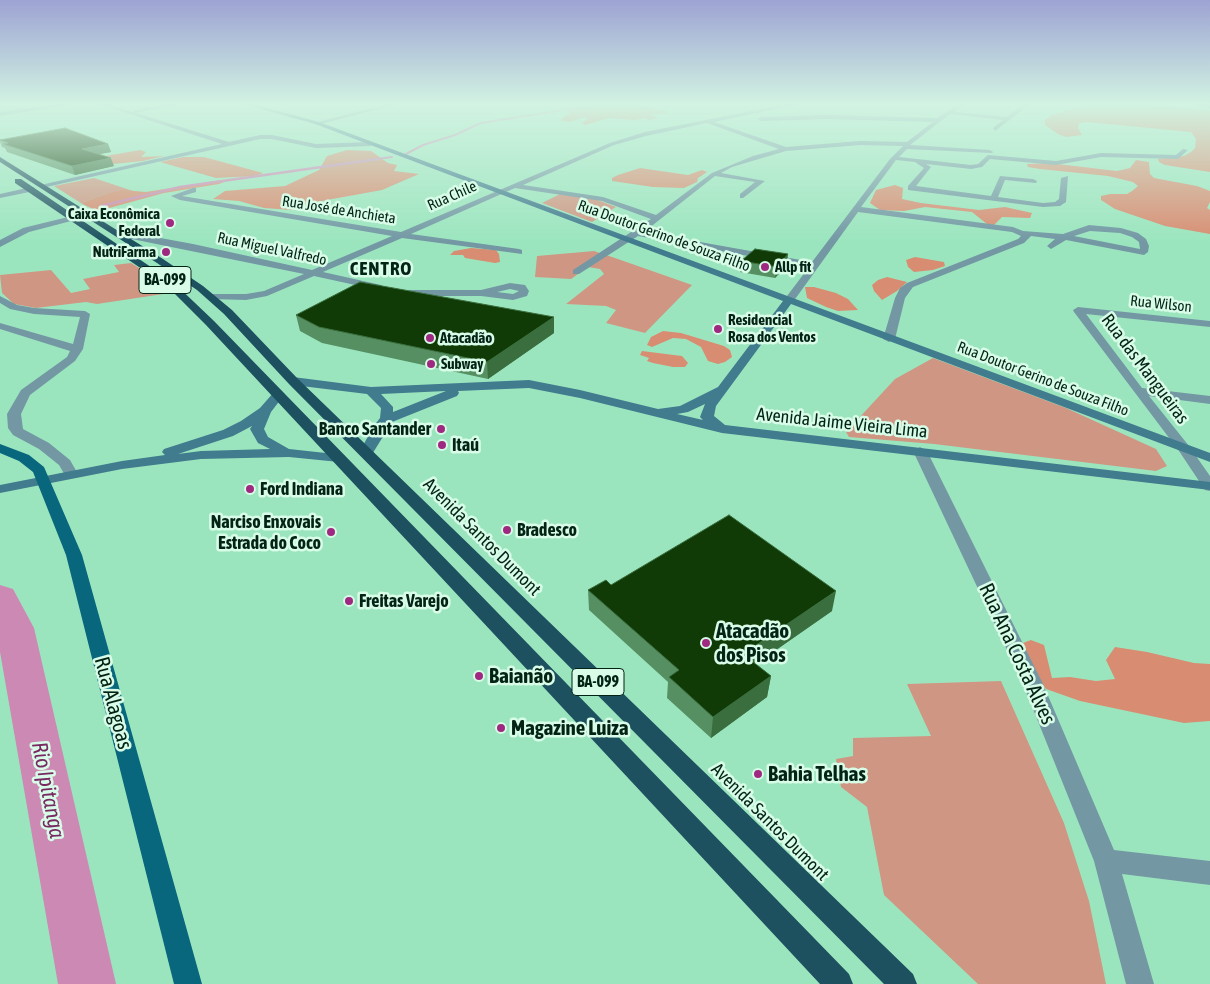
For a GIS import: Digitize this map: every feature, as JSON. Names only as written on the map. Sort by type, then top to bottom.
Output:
[{"type":"highway","name":"Avenida Santos Dumont","points":[[0,159],[117,233],[210,296],[228,312],[293,381],[903,984]]},
{"type":"highway","name":"BA-099","points":[[8,175],[170,284],[210,323],[339,458],[838,984]]},
{"type":"main road","name":"Rua Doutor Gerino de Souza Filho","points":[[386,150],[1210,458]]},
{"type":"main road","points":[[722,429],[710,421],[707,412],[724,386],[789,300]]},
{"type":"main road","name":"Avenida Jaime Vieira Lima","points":[[293,381],[372,391],[529,384],[580,394],[722,429],[1210,486]]},
{"type":"main road","points":[[651,412],[684,409],[698,403],[724,386]]},
{"type":"main road","name":"Avenida Jaime Vieira Lima","points":[[387,419],[434,399],[473,387]]},
{"type":"main road","points":[[366,453],[374,436],[387,419],[387,407],[372,391]]},
{"type":"main road","points":[[278,396],[265,412],[258,429],[263,440],[289,453]]},
{"type":"main road","points":[[122,465],[220,436],[246,424],[265,412]]},
{"type":"main road","name":"Rua Alagoas","points":[[0,448],[24,458],[40,470],[74,555],[188,984]]},
{"type":"main road","points":[[0,489],[122,465],[201,455],[289,453],[339,458]]},
{"type":"street","points":[[45,186],[204,150]]},
{"type":"street","name":"Rua Chile","points":[[210,296],[256,297],[314,274],[497,192],[598,150]]},
{"type":"street","points":[[576,272],[637,233],[714,174],[745,160],[783,150]]},
{"type":"street","points":[[789,300],[901,150]]},
{"type":"street","points":[[965,150],[990,152]]},
{"type":"street","points":[[893,159],[976,166],[982,164],[985,158],[988,157],[1056,163],[1102,155],[1178,157],[1184,150]]},
{"type":"street","points":[[893,159],[929,165],[940,163]]},
{"type":"street","points":[[929,165],[911,188],[1043,205],[1057,204],[1063,200],[1066,178]]},
{"type":"street","points":[[714,174],[761,181],[743,196]]},
{"type":"street","points":[[993,199],[1003,178],[1033,181]]},
{"type":"street","points":[[512,186],[597,198],[657,218]]},
{"type":"street","points":[[0,196],[31,190]]},
{"type":"street","name":"Rua José de Anchieta","points":[[193,190],[175,196],[402,235],[519,252]]},
{"type":"street","points":[[856,209],[1023,237],[1064,237],[1144,252],[1145,246],[1143,241],[1135,235],[1089,228],[1064,237],[1052,246]]},
{"type":"street","points":[[0,244],[26,230],[72,218]]},
{"type":"street","name":"Rua Miguel Valfredo","points":[[117,233],[392,291],[437,295],[481,293],[513,298],[522,294],[522,287],[510,286]]},
{"type":"street","points":[[637,233],[814,265]]},
{"type":"street","points":[[889,339],[900,298],[904,290],[910,285],[1023,237]]},
{"type":"street","points":[[0,299],[14,307],[34,311],[85,314],[76,349],[71,359],[25,393],[14,414],[15,428],[18,432],[44,446],[64,463],[71,474]]},
{"type":"street","name":"Rua Wilson","points":[[1078,310],[1210,324]]},
{"type":"street","name":"Rua das Mangueiras","points":[[1078,310],[1210,486]]},
{"type":"street","points":[[0,326],[76,349]]},
{"type":"street","points":[[1138,391],[1210,400]]},
{"type":"street","points":[[1154,410],[1158,405],[1168,401],[1189,398]]},
{"type":"street","name":"Rua Ana Costa Alves","points":[[920,451],[1033,684],[1106,861],[1140,984]]},
{"type":"street","points":[[1106,861],[1210,873]]},
{"type":"shaded area","points":[[140,150],[146,152],[141,157],[164,156],[143,161],[113,164],[107,164],[106,161],[113,158],[98,159],[100,157]]},
{"type":"shaded area","points":[[347,150],[371,151],[388,163],[397,165],[394,171],[419,174],[382,190],[316,202],[292,210],[264,208],[239,201],[213,199],[225,191],[285,186],[319,170],[327,156]]},
{"type":"shaded area","points":[[1193,150],[1210,150],[1210,172],[1165,165],[1159,162],[1158,159],[1184,156]]},
{"type":"shaded area","points":[[183,157],[204,157],[263,173],[256,176],[216,178],[160,162]]},
{"type":"shaded area","points":[[1136,160],[1149,162],[1150,174],[1154,178],[1197,186],[1210,191],[1210,202],[1207,208],[1210,210],[1210,234],[1165,226],[1115,209],[1101,200],[1101,196],[1127,194],[1138,186],[1133,182],[1108,176],[1028,167],[1027,164],[1049,163],[1117,171],[1130,168]]},
{"type":"shaded area","points":[[640,168],[688,175],[702,170],[707,172],[698,178],[697,182],[684,188],[653,187],[612,181],[612,178],[618,175]]},
{"type":"shaded area","points":[[94,178],[133,191],[108,193],[84,202],[84,205],[54,186]]},
{"type":"shaded area","points":[[222,180],[224,182],[219,184],[164,193],[102,210],[96,210],[84,205],[84,202],[108,193],[123,190],[146,192]]},
{"type":"shaded area","points":[[895,185],[903,188],[902,199],[921,203],[979,210],[1005,207],[1032,213],[1030,218],[1002,217],[993,226],[987,224],[972,212],[925,207],[904,211],[880,210],[870,203],[876,190]]},
{"type":"shaded area","points":[[560,194],[595,199],[616,207],[592,222],[542,203]]},
{"type":"shaded area","points":[[471,248],[496,250],[499,254],[500,262],[495,263],[465,258],[463,255],[450,255],[454,251]]},
{"type":"shaded area","points":[[594,251],[692,285],[645,333],[606,323],[616,310],[606,306],[566,304],[604,274],[600,269],[588,267],[571,279],[535,277],[537,256]]},
{"type":"shaded area","points":[[915,257],[944,262],[945,266],[933,270],[914,272],[908,267],[906,260]]},
{"type":"shaded area","points":[[131,263],[159,280],[170,293],[97,304],[86,302],[36,308],[14,304],[2,293],[0,275],[51,270],[71,293],[90,289],[83,279],[119,272],[114,265]]},
{"type":"shaded area","points":[[887,277],[907,282],[882,300],[874,291],[872,285],[878,280]]},
{"type":"shaded area","points":[[805,287],[814,287],[836,293],[848,299],[858,310],[838,311],[826,307],[807,298]]},
{"type":"shaded area","points":[[663,331],[681,333],[724,346],[730,350],[732,357],[718,364],[708,361],[701,347],[686,339],[673,338],[652,347],[647,345],[651,337]]},
{"type":"shaded area","points":[[642,351],[682,356],[688,363],[685,367],[673,367],[653,363],[647,361],[649,358],[640,355]]},
{"type":"shaded area","points":[[933,358],[1066,408],[1156,449],[1167,466],[1156,471],[934,444],[849,437],[846,432],[895,379]]},
{"type":"shaded area","points":[[1031,640],[1044,645],[1052,678],[1070,677],[1096,681],[1115,679],[1106,660],[1115,647],[1194,663],[1210,664],[1210,721],[1184,723],[1080,701],[1046,689],[1033,670],[1023,643]]},
{"type":"shaded area","points":[[1001,681],[1064,823],[1089,901],[1106,984],[978,984],[884,895],[867,807],[841,787],[836,759],[853,756],[853,738],[931,736],[907,684]]},
{"type":"building","points":[[22,150],[85,150],[111,158],[72,166]]},
{"type":"building","points":[[755,249],[788,254],[777,267],[741,261]]},
{"type":"building","name":"Atacadão","points":[[360,282],[554,317],[487,362],[319,327],[296,315]]},
{"type":"building","name":"Atacadão dos Pisos","points":[[729,515],[836,591],[743,654],[771,676],[713,717],[669,677],[679,670],[588,590],[606,580],[611,585]]},
{"type":"waterway","points":[[406,154],[414,150]]},
{"type":"waterway","points":[[369,160],[392,157]]},
{"type":"waterway","points":[[101,206],[180,187],[378,159]]},
{"type":"waterway","name":"Rio Ipitanga","points":[[0,598],[15,628],[87,984]]},
{"type":"place","name":"Caixa Econômica Federal","points":[[170,223]]},
{"type":"place","name":"NutriFarma","points":[[166,252]]},
{"type":"place","name":"Allp fit","points":[[765,267]]},
{"type":"place","name":"Residencial Rosa dos Ventos","points":[[718,329]]},
{"type":"place","name":"Atacadão","points":[[430,338]]},
{"type":"place","name":"Subway","points":[[431,364]]},
{"type":"place","name":"Banco Santander","points":[[441,429]]},
{"type":"place","name":"Itaú","points":[[442,445]]},
{"type":"place","name":"Ford Indiana","points":[[250,489]]},
{"type":"place","name":"Bradesco","points":[[507,530]]},
{"type":"place","name":"Narciso Enxovais Estrada do Coco","points":[[331,532]]},
{"type":"place","name":"Freitas Varejo","points":[[349,601]]},
{"type":"place","name":"Atacadão dos Pisos","points":[[706,643]]},
{"type":"place","name":"Baianão","points":[[479,676]]},
{"type":"place","name":"Magazine Luiza","points":[[501,728]]},
{"type":"place","name":"Bahia Telhas","points":[[758,774]]},
{"type":"district","name":"CENTRO","points":[[381,269]]}]
